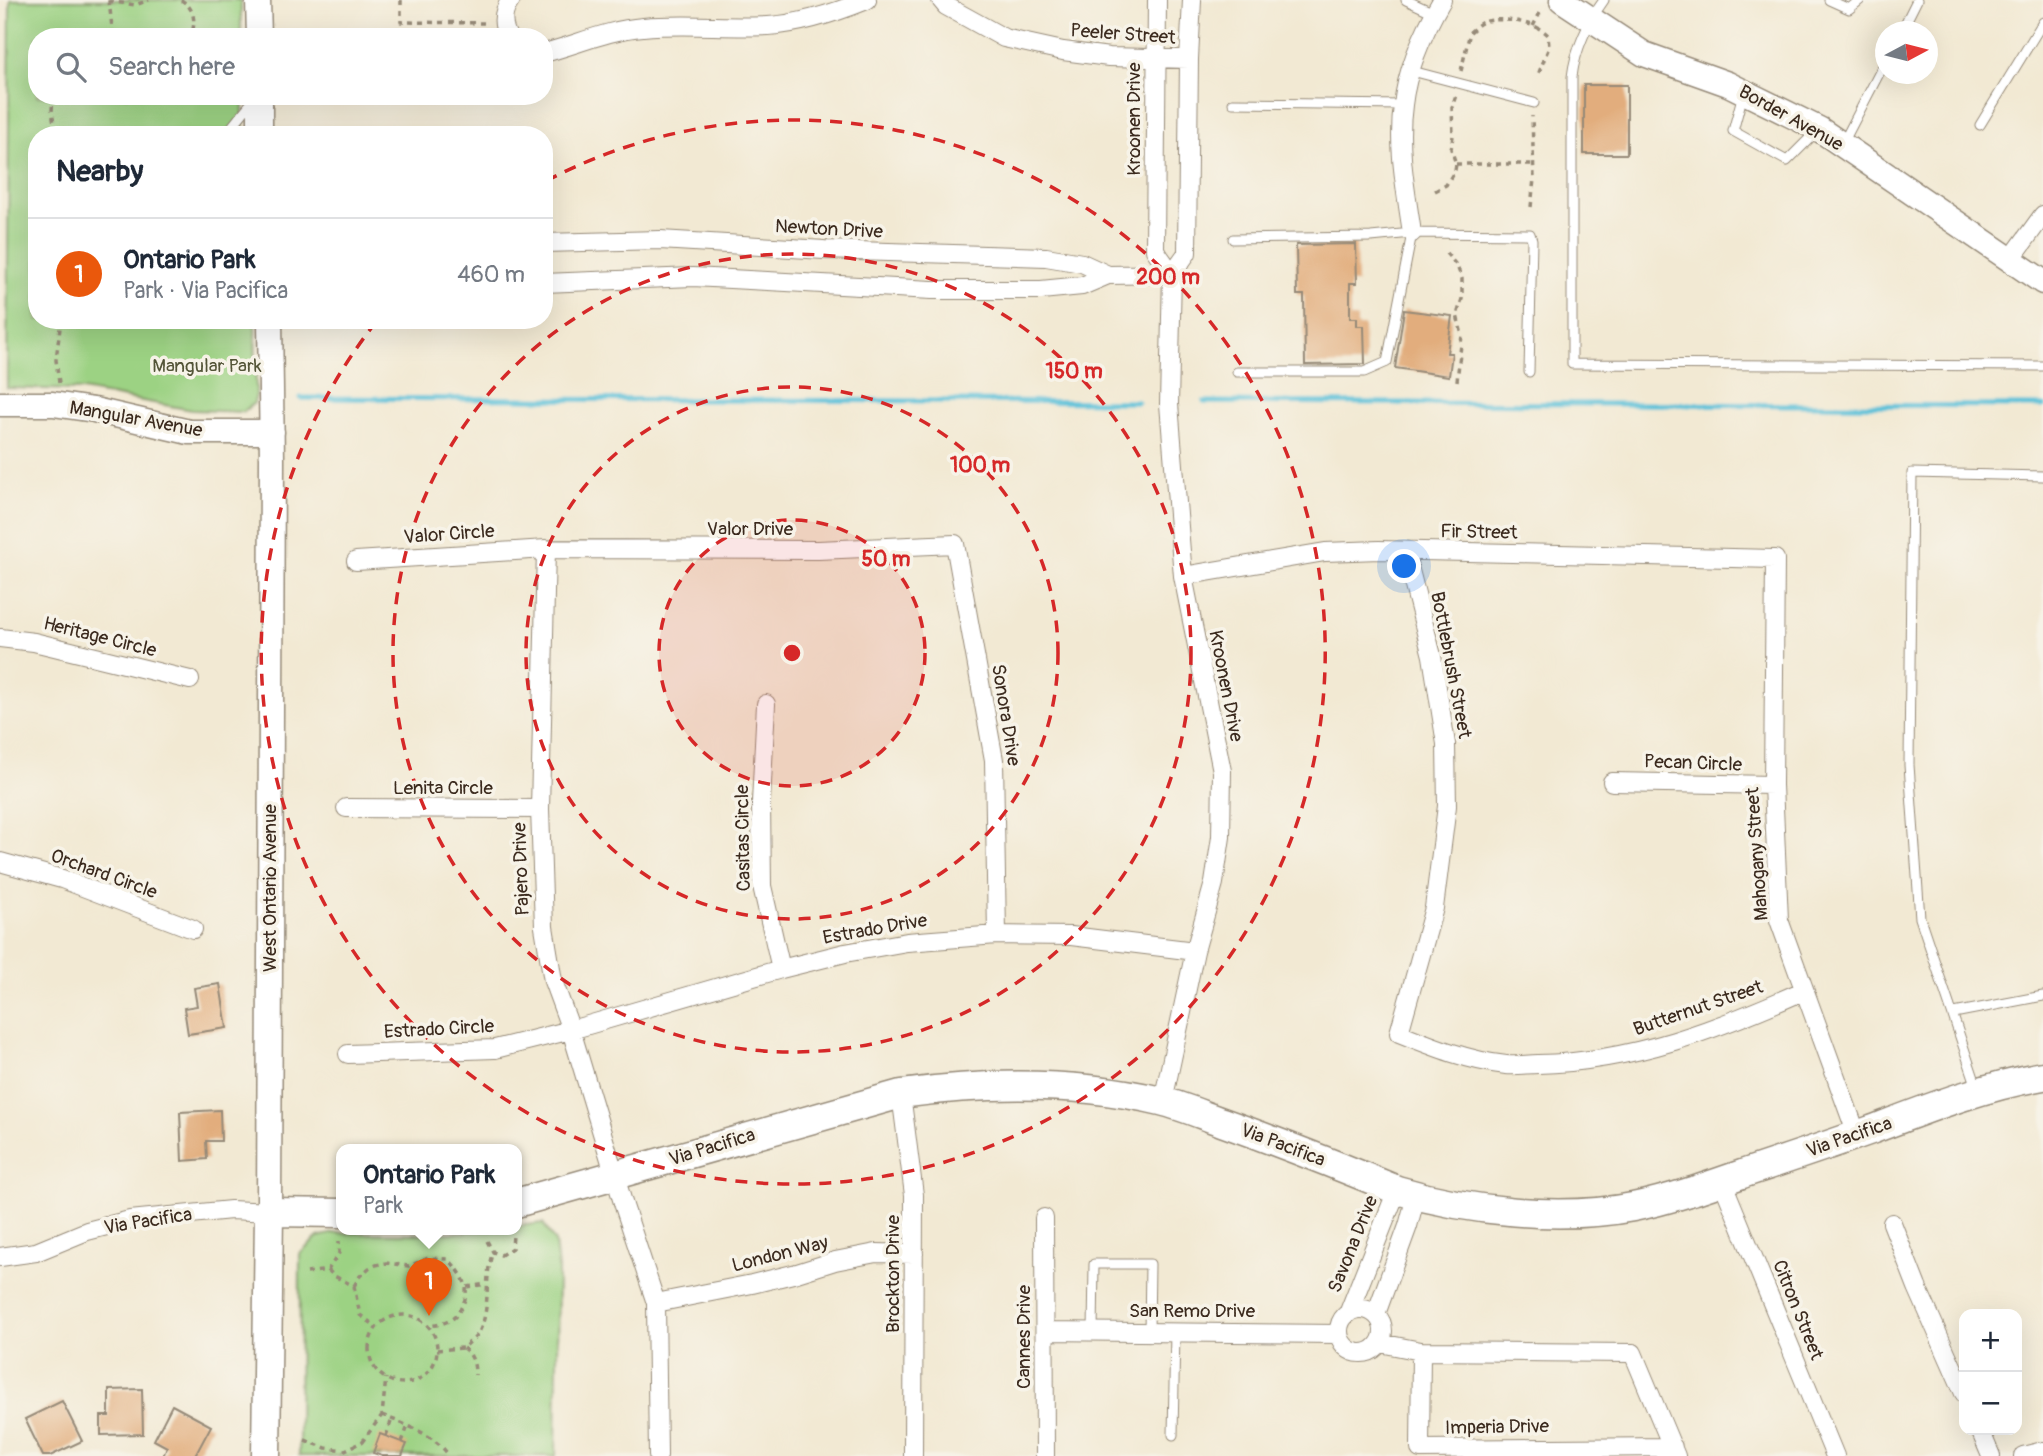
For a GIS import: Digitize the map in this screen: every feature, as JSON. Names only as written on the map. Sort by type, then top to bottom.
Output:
[{"type":"main road","points":[[258,0],[259,28]]},
{"type":"main road","name":"Border Avenue","points":[[1562,0],[1597,10],[1644,54],[1728,84],[1819,129],[2043,282]]},
{"type":"main road","points":[[258,105],[260,126]]},
{"type":"main road","name":"West Ontario Avenue","points":[[266,1456],[272,432],[269,329]]},
{"type":"main road","name":"Mangular Avenue","points":[[0,404],[53,404],[190,432],[272,432]]},
{"type":"main road","name":"Via Pacifica","points":[[522,1201],[901,1094],[1001,1084],[1077,1087],[1163,1101],[1272,1140],[1406,1193],[1499,1210],[1543,1213],[1596,1211],[1632,1207],[1676,1197],[1979,1093],[2043,1076]]},
{"type":"main road","name":"Via Pacifica","points":[[269,1212],[336,1213]]},
{"type":"street","points":[[504,28],[504,13],[511,0]]},
{"type":"street","points":[[553,50],[620,30],[646,26],[769,26],[835,13],[867,0]]},
{"type":"street","name":"Peeler Street","points":[[941,0],[946,6],[1004,38],[1063,51],[1109,57],[1189,59]]},
{"type":"street","name":"Kroonen Drive","points":[[1157,0],[1154,58],[1155,250],[1172,274]]},
{"type":"street","name":"Kroonen Drive","points":[[1163,1101],[1195,951],[1214,883],[1221,837],[1222,771],[1183,576],[1169,404],[1172,274],[1187,253],[1192,0]]},
{"type":"street","points":[[1412,233],[1402,170],[1402,105],[1426,28],[1438,7]]},
{"type":"street","points":[[2011,259],[2043,215]]},
{"type":"street","name":"Newton Drive","points":[[553,243],[660,240],[824,250],[1046,257],[1082,263],[1108,275]]},
{"type":"street","name":"Newton Drive","points":[[553,283],[692,277],[932,290],[1041,290],[1082,286],[1108,275],[1172,274]]},
{"type":"street","name":"Valor Drive","points":[[545,549],[818,550],[955,544]]},
{"type":"street","name":"Sonora Drive","points":[[955,544],[994,760],[996,935]]},
{"type":"street","name":"Valor Circle","points":[[356,561],[545,549]]},
{"type":"street","name":"Pajero Drive","points":[[545,549],[540,809],[544,927],[553,981],[571,1030],[656,1303],[658,1456]]},
{"type":"street","name":"Fir Street","points":[[1183,576],[1325,552],[1405,551],[1776,559]]},
{"type":"street","name":"Bottlebrush Street","points":[[1399,1033],[1434,908],[1447,806],[1446,744],[1432,656],[1405,551]]},
{"type":"street","name":"Mahogany Street","points":[[1776,559],[1773,785],[1779,920],[1857,1135]]},
{"type":"street","name":"Heritage Circle","points":[[0,638],[34,642],[190,680]]},
{"type":"street","name":"Casitas Circle","points":[[766,704],[761,803],[762,886],[780,969]]},
{"type":"street","name":"Pecan Circle","points":[[1612,782],[1773,785]]},
{"type":"street","name":"Lenita Circle","points":[[346,808],[540,809]]},
{"type":"street","name":"Orchard Circle","points":[[0,862],[62,879],[193,929]]},
{"type":"street","name":"Estrado Drive","points":[[571,1030],[780,969],[845,953],[907,942],[996,935],[1071,936],[1195,951]]},
{"type":"street","name":"Butternut Street","points":[[1399,1033],[1451,1054],[1507,1065],[1560,1064],[1621,1057],[1674,1042],[1741,1018],[1803,991]]},
{"type":"street","name":"Estrado Circle","points":[[348,1054],[495,1049],[571,1030]]},
{"type":"street","name":"Brockton Drive","points":[[901,1094],[914,1195],[914,1456]]},
{"type":"street","name":"Citron Street","points":[[1722,1181],[1835,1456]]},
{"type":"street","points":[[1376,1314],[1408,1226],[1406,1193]]},
{"type":"street","name":"Savona Drive","points":[[1348,1314],[1406,1193]]},
{"type":"street","name":"Via Pacifica","points":[[0,1256],[36,1252],[87,1231],[130,1220],[232,1210],[269,1212]]},
{"type":"street","name":"Cannes Drive","points":[[1044,1218],[1045,1456]]},
{"type":"street","points":[[1892,1223],[1959,1381]]},
{"type":"street","name":"London Way","points":[[656,1303],[752,1284],[876,1253],[914,1254]]},
{"type":"street","points":[[1361,1309],[1376,1314],[1384,1328],[1380,1343],[1374,1349],[1360,1353],[1346,1347],[1339,1334],[1343,1319],[1361,1309]]},
{"type":"street","name":"San Remo Drive","points":[[1045,1331],[1339,1334]]},
{"type":"street","points":[[1380,1343],[1421,1351],[1633,1353],[1675,1451]]},
{"type":"street","name":"Imperia Drive","points":[[1421,1351],[1420,1449],[1675,1451]]},
{"type":"street","points":[[1982,1435],[1991,1456]]},
{"type":"street","points":[[2023,1456],[2043,1451]]},
{"type":"lane","points":[[1406,0],[1438,7]]},
{"type":"lane","points":[[1829,0],[1850,9],[1860,0]]},
{"type":"lane","points":[[1906,21],[1916,0]]},
{"type":"lane","points":[[1597,10],[1572,77],[1572,364],[2043,366]]},
{"type":"lane","points":[[1980,125],[2043,22]]},
{"type":"lane","points":[[1412,71],[1534,103]]},
{"type":"lane","points":[[1842,145],[1875,81]]},
{"type":"lane","points":[[1744,92],[1733,131],[1787,162],[1819,129]]},
{"type":"lane","points":[[1233,103],[1402,105]]},
{"type":"lane","points":[[233,126],[250,105]]},
{"type":"lane","points":[[1237,372],[1364,372],[1387,362],[1412,233]]},
{"type":"lane","points":[[1233,239],[1371,237],[1412,233],[1530,233],[1530,372]]},
{"type":"lane","points":[[1979,1093],[1920,918],[1909,765],[1912,473],[2043,476]]},
{"type":"lane","points":[[1954,1013],[2043,996]]},
{"type":"lane","points":[[1093,1332],[1094,1264],[1150,1264],[1149,1332]]},
{"type":"lane","points":[[1174,1435],[1175,1332]]},
{"type":"path","points":[[112,28],[109,0],[135,5],[149,0]]},
{"type":"path","points":[[181,0],[191,9],[194,17],[192,28]]},
{"type":"path","points":[[401,0],[401,22],[492,23]]},
{"type":"path","points":[[1533,26],[1540,13]]},
{"type":"path","points":[[1461,73],[1470,32],[1483,22],[1506,20],[1545,31],[1550,41],[1538,75]]},
{"type":"path","points":[[1435,191],[1446,185],[1456,164],[1451,149],[1452,107],[1456,94]]},
{"type":"path","points":[[52,105],[54,126]]},
{"type":"path","points":[[1531,207],[1534,179],[1532,116]]},
{"type":"path","points":[[1456,164],[1532,164]]},
{"type":"path","points":[[1446,253],[1457,266],[1462,279],[1462,299],[1457,315],[1462,335],[1457,381]]},
{"type":"path","points":[[59,383],[56,360],[60,329]]},
{"type":"path","points":[[487,1241],[493,1252],[501,1255],[509,1251],[514,1244],[513,1235]]},
{"type":"path","points":[[307,1273],[328,1270],[339,1253],[339,1241]]},
{"type":"path","points":[[437,1350],[463,1348],[479,1332],[485,1308],[487,1266],[493,1252]]},
{"type":"path","points":[[377,1327],[360,1315],[354,1286],[360,1276],[369,1268],[386,1263],[409,1266],[428,1258],[448,1259],[460,1271],[467,1287],[465,1302],[457,1316],[448,1322],[429,1326]]},
{"type":"path","points":[[328,1270],[354,1286]]},
{"type":"path","points":[[467,1287],[486,1284]]},
{"type":"path","points":[[408,1315],[429,1326],[437,1350],[429,1371],[409,1382],[397,1382],[377,1371],[370,1349],[371,1338],[377,1327],[386,1320],[408,1315]]},
{"type":"path","points":[[463,1348],[475,1363],[475,1375]]},
{"type":"path","points":[[305,1440],[335,1450],[345,1450],[362,1442],[382,1415],[386,1378]]},
{"type":"path","points":[[382,1415],[436,1442],[449,1456]]},
{"type":"path","points":[[386,1436],[392,1419]]},
{"type":"path","points":[[402,1442],[408,1426]]},
{"type":"green space","name":"Mangular Park","points":[[10,0],[241,0],[241,28],[28,28],[28,105],[243,105],[243,126],[28,126],[28,329],[255,329],[254,403],[243,412],[192,410],[82,390],[7,388]]},
{"type":"green space","points":[[543,1223],[555,1242],[558,1269],[556,1456],[299,1456],[300,1254],[318,1237],[334,1233],[522,1235],[522,1225]]},
{"type":"building","points":[[1584,85],[1627,85],[1627,154],[1584,154]]},
{"type":"building","points":[[1356,244],[1357,283],[1350,283],[1350,318],[1357,318],[1357,326],[1364,326],[1365,364],[1305,365],[1304,295],[1297,295],[1296,245]]},
{"type":"building","points":[[1404,310],[1452,316],[1447,353],[1452,353],[1449,376],[1395,368]]},
{"type":"building","points":[[220,984],[227,1028],[188,1034],[184,1008],[197,1006],[194,988]]},
{"type":"building","points":[[220,1110],[221,1141],[206,1141],[207,1159],[182,1161],[180,1112]]},
{"type":"building","points":[[142,1389],[143,1434],[101,1435],[101,1416],[109,1416],[109,1390]]},
{"type":"building","points":[[62,1401],[82,1441],[50,1456],[43,1456],[25,1419]]},
{"type":"building","points":[[172,1405],[211,1426],[195,1456],[163,1456],[167,1447],[154,1440]]},
{"type":"building","points":[[380,1434],[407,1444],[402,1456],[373,1453]]},
{"type":"waterway","points":[[301,398],[1138,402]]},
{"type":"waterway","points":[[1204,402],[2043,406]]},
{"type":"place","name":"Ontario Park","points":[[429,1316]]}]
